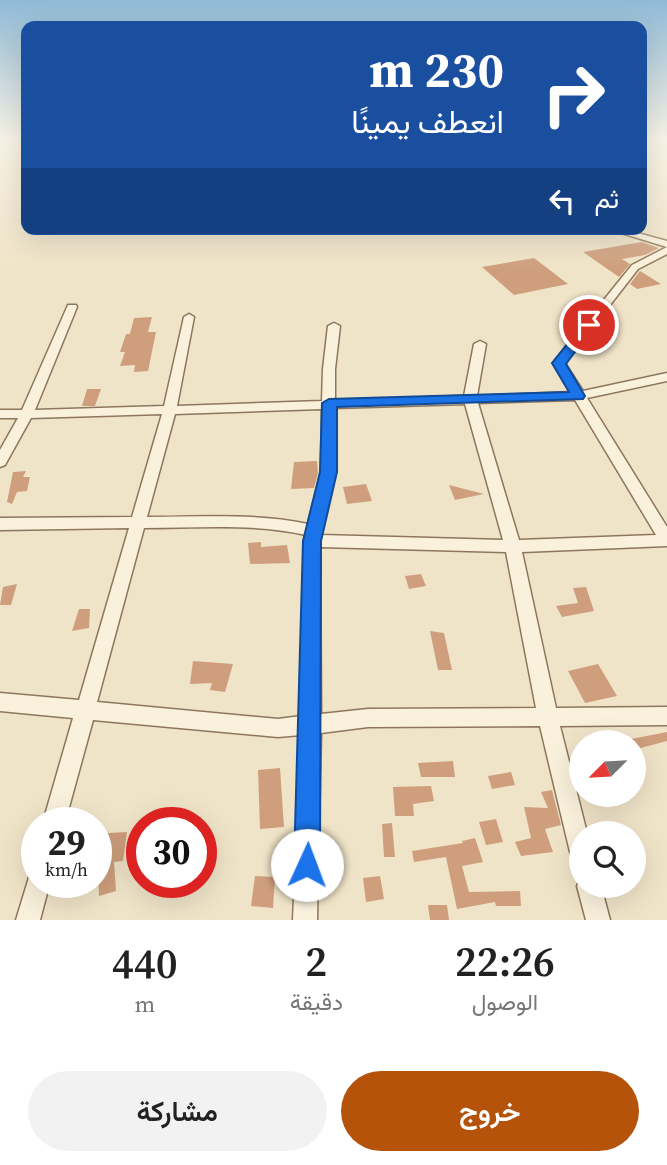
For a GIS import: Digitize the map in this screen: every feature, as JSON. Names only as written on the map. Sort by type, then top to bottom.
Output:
[{"type":"street","points":[[634,235],[667,244]]},
{"type":"street","points":[[0,524],[265,523],[313,536],[513,546],[667,540],[559,363],[635,267],[667,250]]},
{"type":"street","points":[[0,462],[27,414],[72,307]]},
{"type":"street","points":[[58,807],[170,410],[189,317]]},
{"type":"street","points":[[305,920],[313,536],[323,504],[328,472],[329,369],[334,326]]},
{"type":"street","points":[[480,344],[470,398],[513,546],[548,718],[573,821]]},
{"type":"street","points":[[0,414],[578,396],[667,377]]},
{"type":"street","points":[[0,702],[278,728],[368,718],[667,716]]},
{"type":"street","points":[[28,920],[34,898]]},
{"type":"street","points":[[592,898],[598,920]]},
{"type":"building","points":[[642,242],[659,248],[645,255],[622,259],[630,264],[619,277],[583,252]]},
{"type":"building","points":[[534,258],[568,284],[514,295],[482,267]]},
{"type":"building","points":[[640,271],[661,284],[637,289],[630,284]]},
{"type":"building","points":[[152,317],[148,332],[156,332],[148,371],[134,372],[135,365],[120,366],[125,352],[120,352],[126,334],[130,334],[134,318]]},
{"type":"building","points":[[87,389],[101,389],[95,406],[82,406]]},
{"type":"building","points":[[317,461],[318,473],[314,488],[291,489],[294,462]]},
{"type":"building","points":[[26,471],[23,477],[30,477],[27,491],[17,492],[12,504],[7,502],[13,472]]},
{"type":"building","points":[[366,484],[372,501],[347,504],[343,487]]},
{"type":"building","points":[[449,485],[484,494],[455,500]]},
{"type":"building","points":[[261,542],[261,547],[287,545],[290,563],[250,564],[248,543]]},
{"type":"building","points":[[421,574],[426,586],[409,589],[405,576]]},
{"type":"building","points":[[17,584],[11,605],[0,605],[3,587]]},
{"type":"building","points":[[586,587],[594,611],[562,617],[556,606],[578,603],[573,588]]},
{"type":"building","points":[[79,609],[90,609],[89,628],[72,631]]},
{"type":"building","points":[[430,631],[444,633],[452,670],[438,670]]},
{"type":"building","points":[[193,661],[233,664],[225,692],[210,690],[212,683],[190,684]]},
{"type":"building","points":[[598,664],[617,696],[585,703],[568,671]]},
{"type":"building","points":[[667,732],[667,741],[646,747],[646,736]]},
{"type":"building","points":[[453,761],[455,777],[421,777],[418,763]]},
{"type":"building","points":[[280,768],[284,827],[260,829],[258,770]]},
{"type":"building","points":[[511,772],[515,785],[492,789],[488,776]]},
{"type":"building","points":[[431,786],[434,801],[413,804],[414,816],[395,816],[393,787]]},
{"type":"building","points":[[552,790],[561,825],[545,829],[553,852],[521,856],[515,842],[531,838],[524,807],[548,808],[541,792]]},
{"type":"building","points":[[496,819],[503,842],[486,845],[479,822]]},
{"type":"building","points":[[392,823],[395,857],[384,857],[382,824]]},
{"type":"building","points":[[126,832],[123,861],[114,862],[116,891],[112,892],[112,833]]},
{"type":"building","points":[[475,838],[483,862],[462,866],[469,892],[520,891],[521,906],[496,906],[495,902],[457,909],[446,857],[414,862],[412,851],[463,843],[462,841]]},
{"type":"building","points":[[255,876],[275,877],[273,908],[251,906]]},
{"type":"building","points":[[380,876],[384,899],[366,902],[363,878]]},
{"type":"building","points":[[428,905],[447,905],[449,920],[430,920]]},
{"type":"route","points":[[307,865],[312,541],[323,504],[328,472],[329,403],[578,396],[559,363],[589,325]]}]
